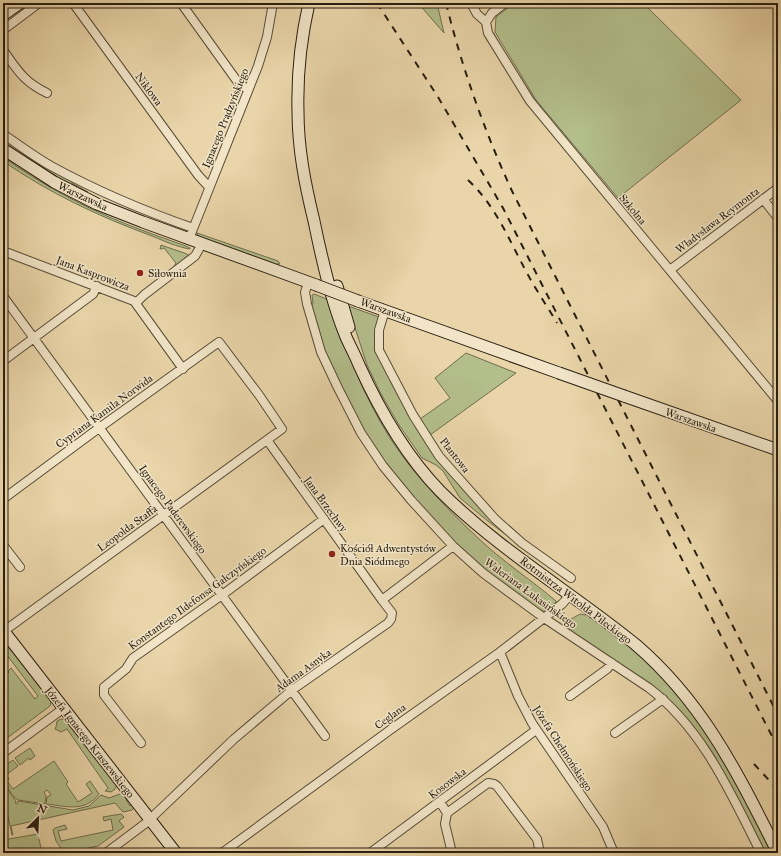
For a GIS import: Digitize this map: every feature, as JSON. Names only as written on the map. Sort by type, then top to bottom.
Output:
[{"type":"main road","points":[[3,15],[20,3]]},
{"type":"main road","name":"Rotmistrza Witolda Pileckiego","points":[[309,3],[300,55],[298,111],[303,174],[318,244],[334,302],[346,337],[379,406],[398,438],[421,469],[440,490],[481,528],[635,644],[652,658],[678,686],[709,726],[725,752],[740,778],[778,853]]},
{"type":"main road","name":"Warszawska","points":[[3,149],[48,179],[77,194],[143,222],[358,301],[778,450]]},
{"type":"main road","name":"Józefa Ignacego Kraszewskiego","points":[[3,631],[176,853]]},
{"type":"street","points":[[3,30],[40,3]]},
{"type":"street","name":"Niklowa","points":[[73,3],[198,175],[209,187]]},
{"type":"street","points":[[181,3],[237,81],[248,90]]},
{"type":"street","name":"Ignacego Prądzyńskiego","points":[[189,239],[264,50],[273,3]]},
{"type":"street","points":[[471,3],[477,14],[486,22],[492,13],[505,3]]},
{"type":"street","name":"Szkolna","points":[[486,22],[488,33],[530,101],[778,401]]},
{"type":"street","points":[[3,50],[23,78],[33,86],[47,93]]},
{"type":"street","points":[[3,134],[50,165],[92,187],[142,210],[194,228]]},
{"type":"street","name":"Władysława Reymonta","points":[[670,270],[778,188]]},
{"type":"street","points":[[763,199],[778,218]]},
{"type":"street","name":"Jana Kasprowicza","points":[[3,250],[136,302],[144,294],[195,256],[202,244]]},
{"type":"street","name":"Waleriana Łukasińskiego","points":[[312,284],[305,292],[306,304],[321,352],[361,433],[383,466],[410,500],[453,546],[483,573],[544,618],[663,699],[679,716],[716,765],[761,853]]},
{"type":"street","points":[[3,361],[93,294],[97,286]]},
{"type":"street","name":"Ignacego Paderewskiego","points":[[3,296],[325,736]]},
{"type":"street","points":[[136,302],[182,369]]},
{"type":"street","name":"Plantowa","points":[[385,310],[378,330],[379,350],[413,415],[439,456],[495,519],[522,543],[571,578]]},
{"type":"street","name":"Cypriana Kamila Norwida","points":[[3,499],[219,342],[259,395],[282,429]]},
{"type":"street","name":"Leopolda Staffa","points":[[3,631],[282,429]]},
{"type":"street","name":"Jana Brzechwy","points":[[267,440],[382,600]]},
{"type":"street","name":"Konstantego Ildefonsa Gałczyńskiego","points":[[141,743],[104,694],[104,687],[126,669],[133,658],[222,595],[324,519]]},
{"type":"street","points":[[3,544],[20,567]]},
{"type":"street","points":[[382,600],[453,546]]},
{"type":"street","name":"Ceglana","points":[[222,853],[390,730],[500,652],[562,604],[570,595]]},
{"type":"street","name":"Adama Asnyka","points":[[106,853],[150,819],[234,739],[292,690],[388,623],[392,613],[382,600]]},
{"type":"street","name":"Józefa Chełmońskiego","points":[[500,652],[518,696],[536,730],[603,828],[614,853]]},
{"type":"street","points":[[570,696],[607,669],[612,663]]},
{"type":"street","points":[[615,733],[663,699]]},
{"type":"street","points":[[3,753],[64,708]]},
{"type":"street","name":"Kosowska","points":[[370,853],[536,730]]},
{"type":"street","points":[[447,813],[488,783],[494,784],[537,840],[539,848],[536,853]]},
{"type":"street","points":[[440,802],[447,813],[445,824],[452,853]]},
{"type":"green space","points":[[418,3],[437,3],[444,33]]},
{"type":"green space","points":[[514,3],[643,3],[741,100],[618,198],[536,100],[495,32],[496,17]]},
{"type":"green space","points":[[3,137],[72,180],[72,183],[88,192],[61,179],[34,163],[3,142]]},
{"type":"green space","points":[[3,157],[47,186],[78,202],[110,217],[186,246],[190,249],[171,244],[133,229],[75,203],[20,173],[3,161]]},
{"type":"green space","points":[[197,233],[278,261],[280,264],[276,264],[201,237],[197,235]]},
{"type":"green space","points":[[161,245],[188,255],[173,268],[176,263],[164,248],[160,249]]},
{"type":"green space","points":[[314,294],[329,300],[341,336],[363,388],[380,422],[399,452],[431,491],[466,527],[487,546],[556,601],[550,609],[541,611],[499,581],[460,547],[403,487],[385,463],[349,408],[324,352],[310,305],[313,304],[312,295]]},
{"type":"green space","points":[[348,306],[379,317],[376,346],[420,432],[471,497],[567,579],[566,580],[489,522],[460,498],[443,471],[436,465],[422,458],[399,425],[381,394],[367,365]]},
{"type":"green space","points":[[466,353],[516,373],[430,435],[420,419],[450,398],[435,378]]},
{"type":"green space","points":[[580,614],[586,614],[634,650],[677,694],[717,747],[773,853],[764,853],[675,707],[565,629],[566,622]]},
{"type":"green space","points":[[3,640],[51,701],[50,706],[3,741],[3,687],[9,670],[11,668],[35,699],[38,696],[3,650]]},
{"type":"green space","points":[[61,719],[65,720],[117,785],[111,792],[105,791],[108,788],[67,729],[61,732],[55,729],[57,721]]},
{"type":"green space","points":[[30,748],[35,756],[30,760],[29,758],[20,765],[15,758]]},
{"type":"green space","points":[[13,760],[18,766],[6,775],[9,779],[7,781],[13,789],[54,761],[68,782],[66,784],[78,802],[92,793],[86,784],[90,781],[99,794],[87,804],[74,807],[46,804],[47,797],[51,795],[47,790],[44,792],[46,796],[45,804],[18,800],[9,789],[3,767]]},
{"type":"green space","points":[[3,778],[5,786],[17,804],[18,801],[73,810],[89,806],[101,795],[109,798],[123,793],[130,806],[131,805],[134,808],[123,812],[115,803],[11,826],[12,835],[3,794]]},
{"type":"green space","points":[[121,814],[124,817],[119,821],[124,827],[98,846],[64,853],[56,841],[53,830],[55,828],[65,825],[67,829],[58,831],[61,841],[113,830],[111,819],[104,821],[103,817]]},
{"type":"green space","points":[[38,834],[42,853],[15,853],[3,844],[3,840]]},
{"type":"railway","points":[[377,3],[438,97],[503,208],[778,748]]},
{"type":"railway","points":[[446,3],[474,98],[512,191],[778,715]]},
{"type":"railway","points":[[468,180],[478,190],[494,212],[530,279],[557,323]]},
{"type":"railway","points":[[754,764],[778,790]]},
{"type":"place","name":"Siłownia","points":[[140,273]]},
{"type":"place","name":"Kościół Adwentystów Dnia Siódmego","points":[[332,554]]}]
